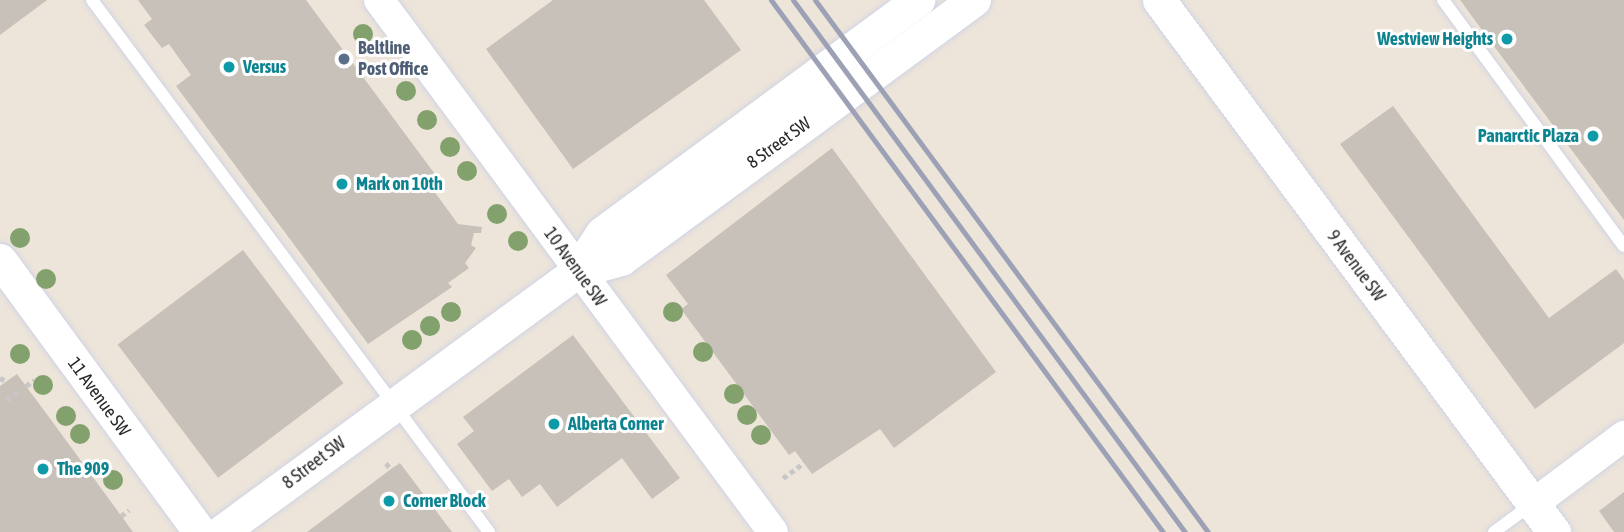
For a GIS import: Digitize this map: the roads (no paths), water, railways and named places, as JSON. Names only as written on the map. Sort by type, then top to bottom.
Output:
[{"type":"main road","name":"8 Street SW","points":[[221,532],[577,271],[602,233],[918,0]]},
{"type":"main road","name":"8 Street SW","points":[[577,271],[621,259],[974,0]]},
{"type":"main road","name":"9 Avenue SW","points":[[1159,0],[1553,532]]},
{"type":"main road","name":"11 Avenue SW","points":[[0,260],[200,532]]},
{"type":"street","name":"10 Avenue SW","points":[[379,0],[577,271],[773,532]]},
{"type":"street","points":[[1533,504],[1624,436]]},
{"type":"lane","points":[[92,0],[489,532]]},
{"type":"lane","points":[[1444,0],[1624,246]]},
{"type":"lane","points":[[1494,532],[1533,504]]},
{"type":"railway","points":[[771,0],[1163,532]]},
{"type":"railway","points":[[793,0],[1185,532]]},
{"type":"railway","points":[[815,0],[1208,532]]},
{"type":"place","name":"Westview Heights","points":[[1507,39]]},
{"type":"place","name":"Beltline Post Office","points":[[344,59]]},
{"type":"place","name":"Versus","points":[[229,67]]},
{"type":"place","name":"Panarctic Plaza","points":[[1593,136]]},
{"type":"place","name":"Mark on 10th","points":[[342,184]]},
{"type":"place","name":"Alberta Corner","points":[[554,424]]},
{"type":"place","name":"The 909","points":[[43,469]]},
{"type":"place","name":"Corner Block","points":[[389,501]]}]
